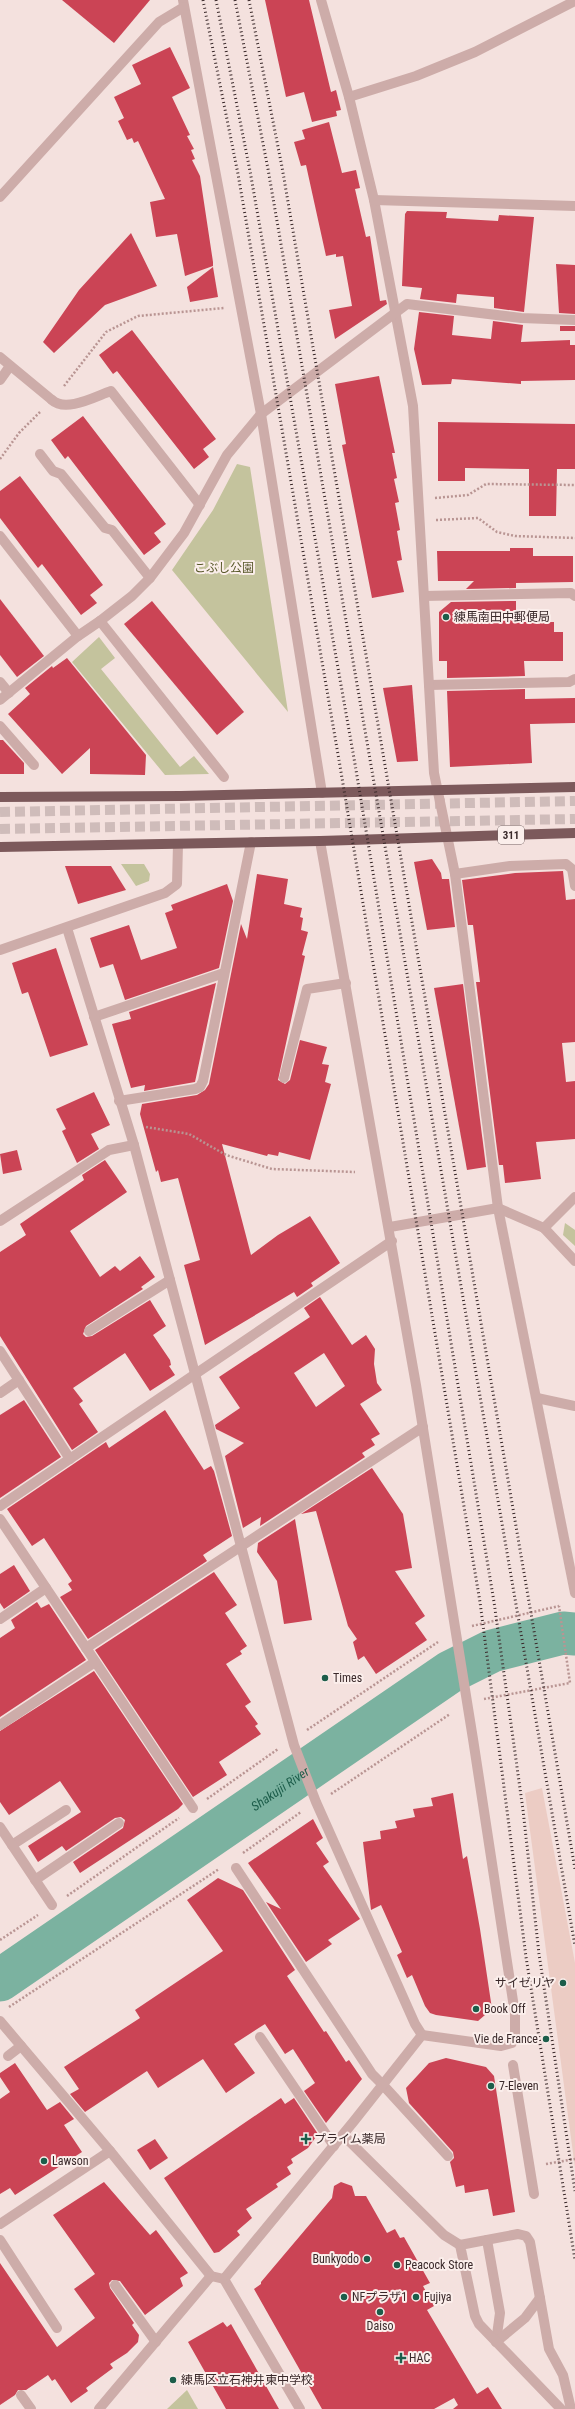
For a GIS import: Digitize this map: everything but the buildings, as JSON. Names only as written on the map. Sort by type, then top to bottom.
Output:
[{"type":"main road","points":[[0,797],[322,793],[437,789],[575,787]]},
{"type":"main road","name":"311","points":[[320,841],[575,833]]},
{"type":"main road","points":[[0,847],[320,841]]},
{"type":"street","points":[[321,0],[349,97],[374,200],[413,406],[434,773],[455,874],[498,1208],[572,1558],[575,1593]]},
{"type":"street","points":[[349,97],[416,76],[475,52],[575,1]]},
{"type":"street","points":[[0,197],[159,22],[183,4],[261,414],[322,793]]},
{"type":"street","points":[[374,200],[575,206]]},
{"type":"street","points":[[0,700],[78,636],[100,621],[150,578],[184,533],[227,455],[261,414],[394,312],[407,304],[521,318],[575,320]]},
{"type":"street","points":[[0,357],[56,404],[65,406],[111,391],[200,506]]},
{"type":"street","points":[[0,380],[10,366]]},
{"type":"street","points":[[40,454],[53,470],[61,474],[105,528],[112,530],[150,578]]},
{"type":"street","points":[[0,536],[78,636]]},
{"type":"street","points":[[424,596],[571,593],[575,596]]},
{"type":"street","points":[[100,621],[224,777]]},
{"type":"street","points":[[429,685],[569,682],[575,679]]},
{"type":"street","points":[[0,682],[9,693]]},
{"type":"street","points":[[0,726],[34,765]]},
{"type":"street","points":[[66,928],[119,1101],[128,1124],[196,1375],[239,1547],[293,1742],[316,1802],[415,2024],[422,2035],[501,2046],[512,2042],[515,2034],[515,2014],[468,1702],[456,1640],[390,1227],[320,841]]},
{"type":"street","points":[[119,1101],[200,1087],[203,1081],[250,842]]},
{"type":"street","points":[[0,950],[165,893],[177,884],[178,844]]},
{"type":"street","points":[[455,874],[510,866],[566,864],[572,869],[575,886]]},
{"type":"street","points":[[94,1017],[224,973]]},
{"type":"street","points":[[284,1078],[307,989],[346,983]]},
{"type":"street","points":[[0,1221],[109,1150],[134,1145]]},
{"type":"street","points":[[544,1228],[575,1197]]},
{"type":"street","points":[[390,1227],[498,1208],[544,1228],[575,1261]]},
{"type":"street","points":[[0,1506],[196,1375],[392,1241]]},
{"type":"street","points":[[89,1331],[170,1280]]},
{"type":"street","points":[[0,1352],[70,1459]]},
{"type":"street","points":[[0,1393],[19,1380]]},
{"type":"street","points":[[537,1398],[575,1406]]},
{"type":"street","points":[[86,1648],[423,1427]]},
{"type":"street","points":[[0,1519],[193,1808]]},
{"type":"street","points":[[0,1619],[46,1588]]},
{"type":"street","points":[[0,1725],[95,1662]]},
{"type":"street","points":[[12,1845],[66,1810]]},
{"type":"street","points":[[35,1880],[118,1823]]},
{"type":"street","points":[[0,1827],[52,1905]]},
{"type":"street","points":[[236,1868],[372,2074],[448,2156]]},
{"type":"street","points":[[0,2021],[13,2030],[21,2046],[110,2151],[211,2276],[224,2279],[300,2409]]},
{"type":"street","points":[[224,2279],[343,2135],[422,2035]]},
{"type":"street","points":[[260,2037],[334,2146]]},
{"type":"street","points":[[8,2056],[21,2046]]},
{"type":"street","points":[[513,2065],[534,2194]]},
{"type":"street","points":[[343,2135],[444,2235],[460,2245],[518,2234],[526,2236],[530,2242],[549,2349],[563,2375],[571,2409]]},
{"type":"street","points":[[0,2224],[110,2151]]},
{"type":"street","points":[[0,2240],[57,2328]]},
{"type":"street","points":[[487,2240],[500,2314],[496,2342]]},
{"type":"street","points":[[460,2245],[475,2316],[496,2342],[561,2409]]},
{"type":"street","points":[[99,2409],[211,2276]]},
{"type":"street","points":[[115,2285],[156,2342]]},
{"type":"street","points":[[496,2342],[525,2318],[540,2298]]},
{"type":"street","points":[[21,2395],[31,2409]]},
{"type":"path","points":[[0,459],[19,433],[52,400],[106,332],[138,316],[226,308]]},
{"type":"path","points":[[419,498],[468,496],[486,484],[575,485]]},
{"type":"path","points":[[420,522],[478,518],[497,532],[515,536],[575,538]]},
{"type":"path","points":[[128,1124],[189,1134],[226,1155],[272,1169],[355,1172]]},
{"type":"path","points":[[470,1627],[564,1605]]},
{"type":"path","points":[[482,1700],[570,1683],[559,1606]]},
{"type":"path","points":[[0,1940],[438,1642]]},
{"type":"path","points":[[238,1857],[316,1802],[450,1714]]},
{"type":"path","points":[[5,2011],[225,1866]]},
{"type":"path","points":[[530,2167],[575,2159]]},
{"type":"green space","name":"こぶし公園","points":[[237,464],[250,467],[288,712],[172,570],[213,510]]},
{"type":"green space","points":[[99,637],[115,658],[101,669],[180,767],[194,756],[209,774],[165,775],[72,662]]},
{"type":"green space","points":[[121,864],[144,864],[150,874],[149,881],[136,886]]},
{"type":"green space","points":[[565,1223],[575,1230],[575,1246],[563,1235]]},
{"type":"green space","points":[[187,2390],[198,2409],[167,2409]]},
{"type":"shaded area","points":[[542,1788],[575,1963],[575,2168],[525,1793]]},
{"type":"waterway","name":"Shakujii River","points":[[0,1980],[450,1672],[492,1651],[563,1633],[575,1634]]},
{"type":"tunnel","points":[[0,812],[575,801]]},
{"type":"tunnel","points":[[0,829],[575,819]]},
{"type":"railway","points":[[203,0],[238,174],[340,766],[480,1602],[526,1957],[575,2260]]},
{"type":"railway","points":[[216,0],[250,171],[355,764],[494,1602],[523,1810],[539,1954],[575,2191]]},
{"type":"railway","points":[[235,0],[268,169],[575,1946]]},
{"type":"railway","points":[[249,0],[282,167],[575,1869]]},
{"type":"place","name":"練馬南田中郵便局","points":[[446,617]]},
{"type":"place","name":"Times","points":[[325,1678]]},
{"type":"place","name":"サイゼリヤ","points":[[563,1983]]},
{"type":"place","name":"Book Off","points":[[476,2009]]},
{"type":"place","name":"Vie de France","points":[[546,2039]]},
{"type":"place","name":"7-Eleven","points":[[491,2086]]},
{"type":"place","name":"プライム薬局","points":[[306,2139]]},
{"type":"place","name":"Lawson","points":[[44,2161]]},
{"type":"place","name":"Bunkyodo","points":[[367,2259]]},
{"type":"place","name":"Peacock Store","points":[[397,2265]]},
{"type":"place","name":"NFプラザ1","points":[[344,2297]]},
{"type":"place","name":"Fujiya","points":[[416,2297]]},
{"type":"place","name":"Daiso","points":[[380,2312]]},
{"type":"place","name":"HAC","points":[[401,2358]]},
{"type":"place","name":"練馬区立石神井東中学校","points":[[173,2380]]}]
